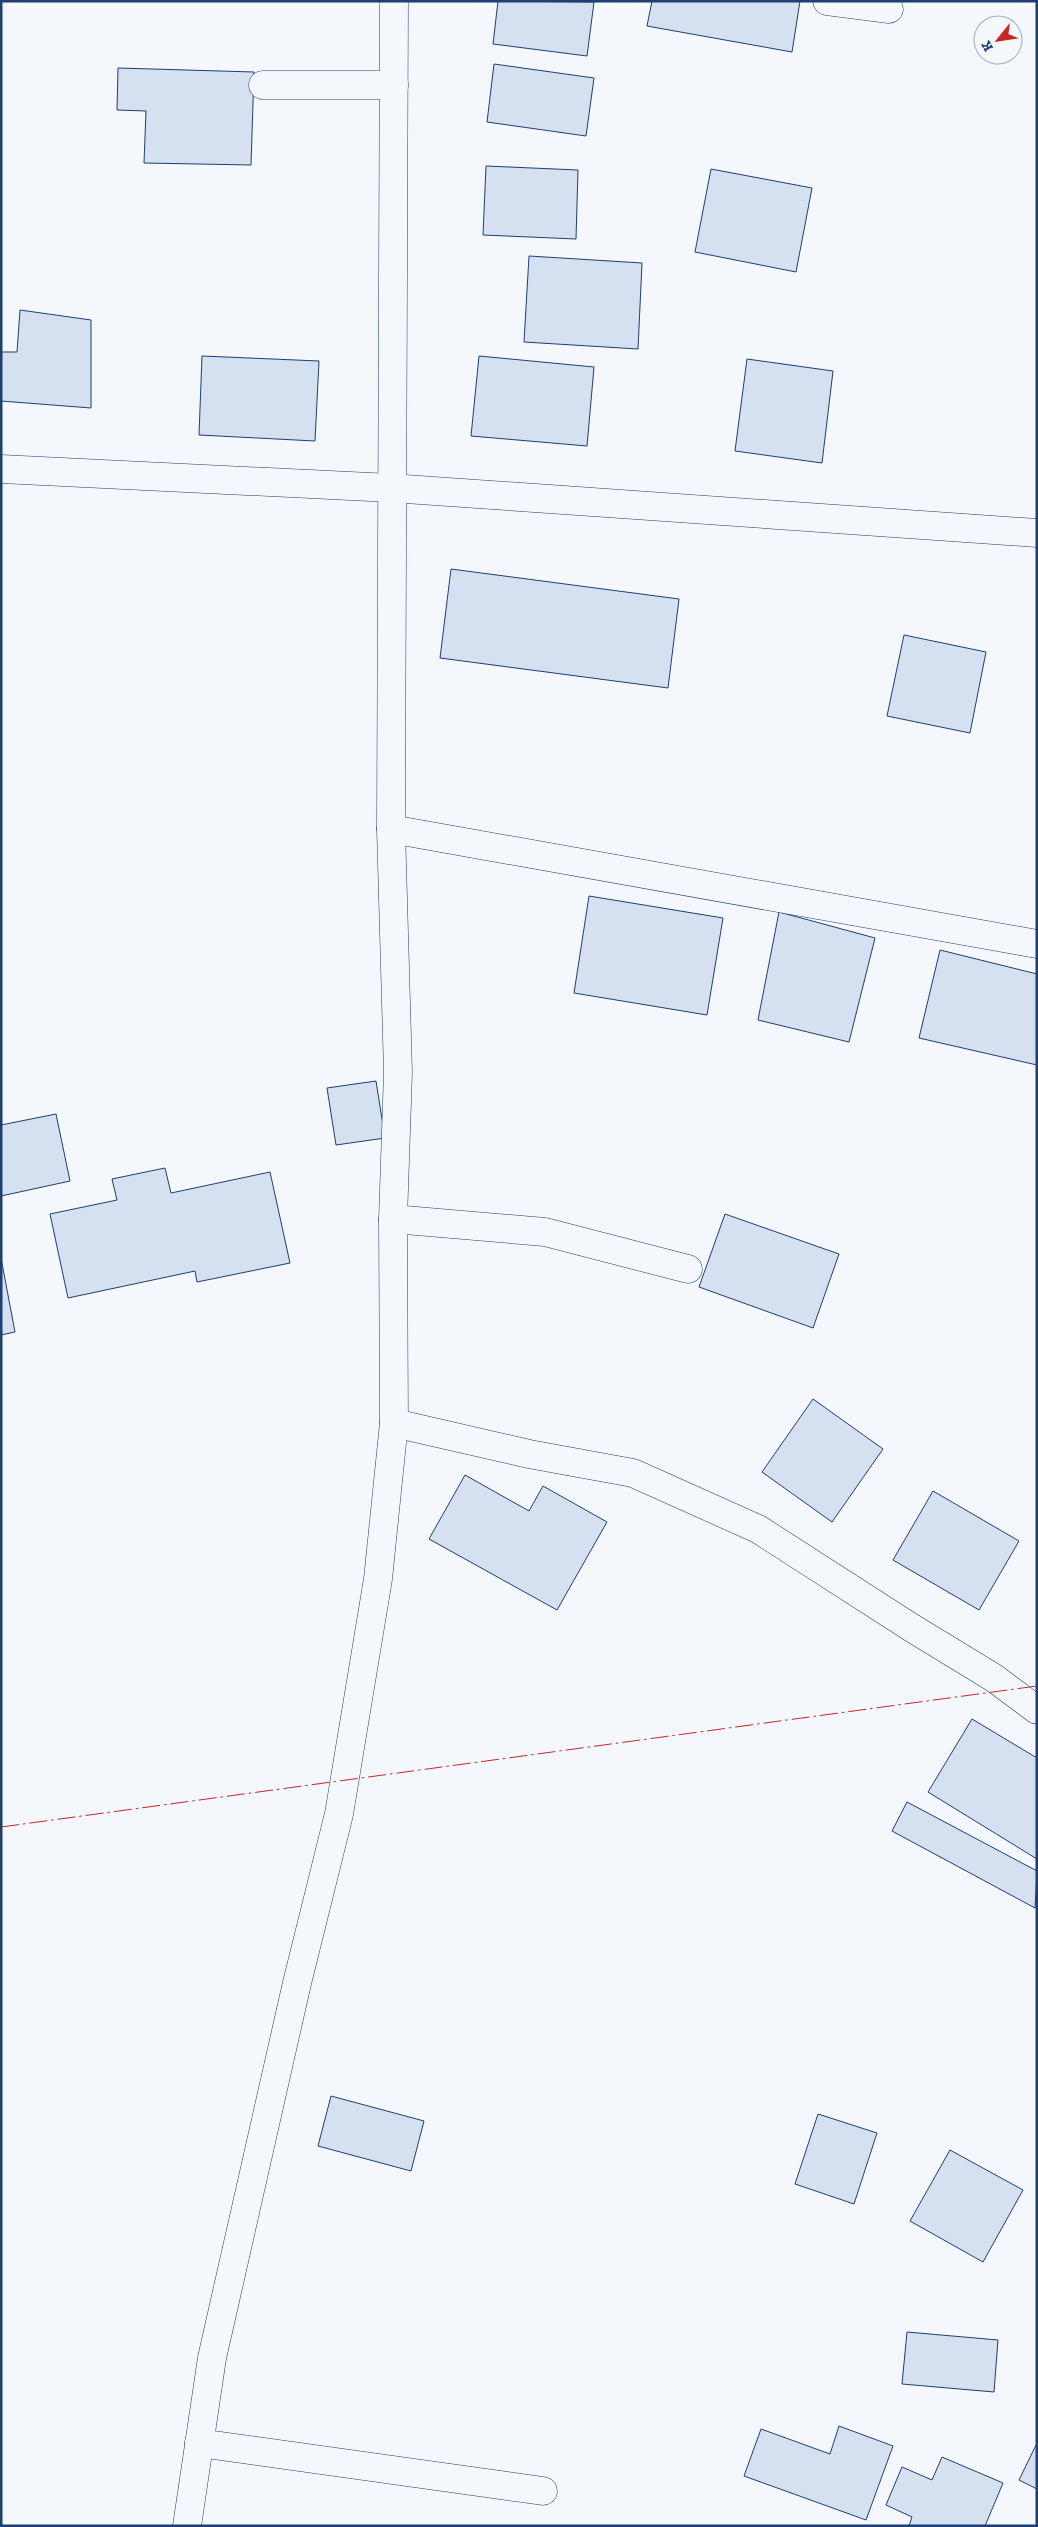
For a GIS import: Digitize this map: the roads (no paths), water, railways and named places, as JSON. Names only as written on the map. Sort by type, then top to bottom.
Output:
[{"type":"street","points":[[187,2526],[212,2358],[297,1983],[340,1814],[378,1579],[394,1423],[393,1219],[398,1072],[391,829],[394,1]]},
{"type":"street","points":[[827,1],[889,9]]},
{"type":"street","points":[[262,85],[394,84]]},
{"type":"street","points":[[1,469],[391,488],[1037,533]]},
{"type":"street","points":[[391,829],[1037,944]]},
{"type":"street","points":[[393,1219],[545,1232],[688,1268]]},
{"type":"street","points":[[394,1423],[529,1454],[633,1473],[758,1528],[912,1628],[994,1678],[1037,1710]]},
{"type":"street","points":[[199,2443],[544,2491]]}]
